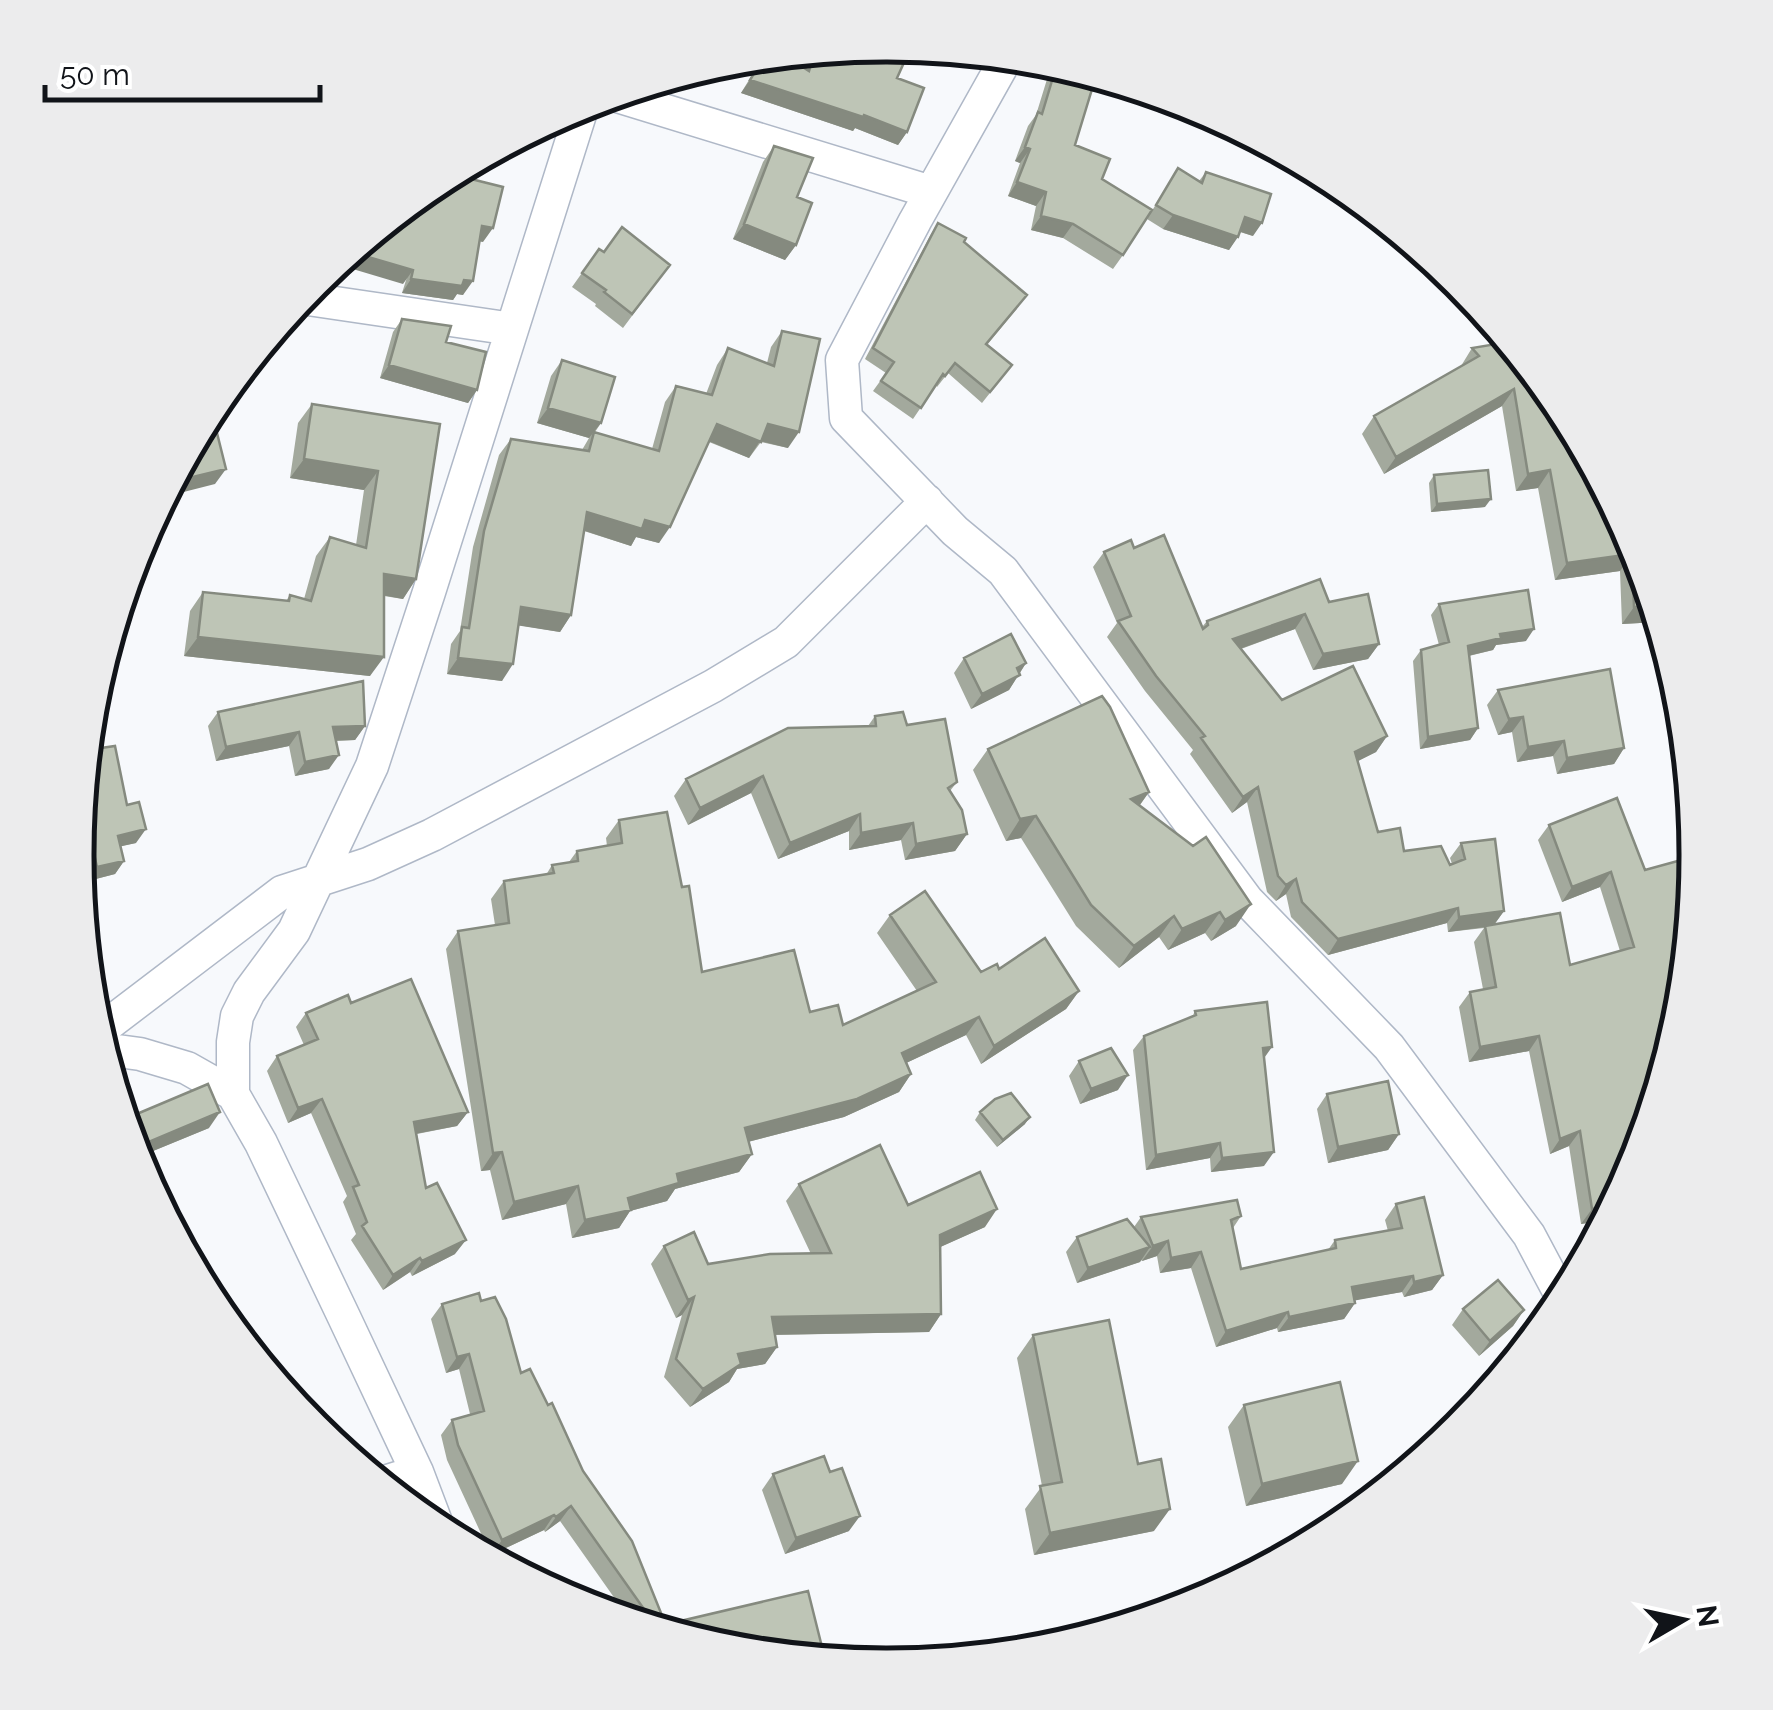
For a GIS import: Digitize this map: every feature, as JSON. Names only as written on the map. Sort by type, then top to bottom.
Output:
[{"type":"street","points":[[999,71],[842,360],[846,418],[955,531],[1003,571],[1247,900],[1389,1047],[1529,1235],[1554,1280]]},
{"type":"street","points":[[639,103],[930,192]]},
{"type":"street","points":[[428,1501],[261,1143],[233,1094],[232,1042],[236,1016],[294,931],[372,766],[576,126]]},
{"type":"street","points":[[320,301],[512,329]]},
{"type":"street","points":[[112,1022],[282,892],[368,864],[432,836],[713,686],[786,642],[927,501]]},
{"type":"street","points":[[119,1051],[188,1068],[233,1094]]},
{"type":"street","points":[[397,1478],[417,1472]]},
{"type":"building","points":[[904,63],[897,78],[924,88],[907,132],[750,80],[754,74],[783,69],[803,67],[809,71],[810,66],[835,64]]},
{"type":"building","points":[[1052,81],[1092,90],[1075,145],[1110,159],[1102,179],[1152,210],[1123,255],[1073,224],[1041,216],[1046,192],[1017,182],[1030,149],[1025,147],[1038,112],[1042,114]]},
{"type":"building","points":[[774,146],[813,158],[797,197],[812,203],[796,245],[744,224]]},
{"type":"building","points":[[1178,168],[1202,183],[1206,172],[1271,194],[1262,223],[1245,217],[1238,237],[1173,215],[1156,205]]},
{"type":"building","points":[[473,179],[503,187],[493,228],[482,226],[473,281],[464,280],[462,286],[411,279],[413,270],[367,257]]},
{"type":"building","points":[[938,223],[966,238],[964,242],[1027,295],[986,344],[1012,365],[990,392],[955,363],[921,408],[881,381],[894,362],[873,348]]},
{"type":"building","points":[[622,227],[670,265],[632,314],[582,273]]},
{"type":"building","points":[[402,319],[451,326],[446,342],[486,352],[477,390],[389,365]]},
{"type":"building","points":[[782,331],[820,339],[799,432],[768,424],[761,442],[717,424],[670,527],[645,520],[642,529],[587,512],[571,615],[521,607],[513,664],[458,658],[462,627],[469,628],[484,531],[511,439],[589,451],[594,432],[659,451],[676,386],[712,395],[728,348],[774,366]]},
{"type":"building","points":[[1492,345],[1515,373],[1573,459],[1620,556],[1567,563],[1550,470],[1528,474],[1514,389],[1396,457],[1374,416],[1479,356],[1472,348]]},
{"type":"building","points":[[562,360],[615,377],[601,423],[548,408]]},
{"type":"building","points":[[312,404],[440,424],[416,579],[384,574],[384,657],[198,637],[203,592],[289,601],[290,595],[311,601],[330,537],[366,548],[378,471],[304,459]]},
{"type":"building","points":[[217,432],[226,469],[190,478]]},
{"type":"building","points":[[1488,470],[1491,499],[1437,504],[1434,475]]},
{"type":"building","points":[[1164,535],[1203,629],[1207,621],[1320,579],[1329,602],[1368,594],[1379,644],[1323,654],[1305,614],[1233,639],[1282,700],[1353,666],[1387,736],[1355,752],[1378,832],[1400,828],[1404,851],[1441,846],[1450,865],[1465,859],[1461,843],[1495,839],[1504,911],[1459,917],[1458,908],[1338,939],[1302,902],[1296,879],[1286,885],[1278,876],[1258,787],[1243,797],[1201,738],[1205,736],[1118,621],[1131,616],[1104,552],[1131,540],[1134,548]]},
{"type":"building","points":[[1528,590],[1534,629],[1500,634],[1501,638],[1468,646],[1478,728],[1428,737],[1421,650],[1449,642],[1439,604]]},
{"type":"building","points":[[1011,634],[1026,663],[1017,668],[1020,675],[982,694],[964,658]]},
{"type":"building","points":[[1610,669],[1624,748],[1567,758],[1564,741],[1528,747],[1523,717],[1509,719],[1498,690]]},
{"type":"building","points":[[363,681],[365,726],[333,727],[339,755],[305,762],[299,732],[226,747],[218,712]]},
{"type":"building","points":[[1102,696],[1149,792],[1131,799],[1193,846],[1206,837],[1251,904],[1225,920],[1220,912],[1182,929],[1174,916],[1134,946],[1091,905],[1036,816],[1020,819],[988,749]]},
{"type":"building","points":[[903,712],[907,725],[945,719],[957,782],[948,788],[962,810],[967,834],[916,844],[913,823],[861,833],[860,814],[790,843],[763,776],[700,808],[686,779],[788,728],[876,726],[875,716]]},
{"type":"building","points":[[115,746],[127,805],[139,802],[146,829],[118,836],[124,861],[97,867],[96,803],[102,748]]},
{"type":"building","points":[[1617,798],[1645,870],[1679,861],[1672,958],[1652,1060],[1619,1158],[1597,1206],[1592,1209],[1580,1131],[1560,1139],[1539,1036],[1480,1047],[1470,992],[1496,987],[1485,926],[1560,913],[1570,965],[1634,947],[1611,872],[1572,887],[1549,825]]},
{"type":"building","points":[[667,812],[682,887],[689,886],[702,972],[794,950],[810,1012],[838,1005],[843,1025],[936,982],[890,915],[925,891],[981,972],[997,964],[999,969],[1045,938],[1079,991],[994,1046],[979,1017],[902,1053],[911,1074],[857,1099],[745,1128],[752,1154],[677,1174],[679,1183],[628,1198],[631,1210],[585,1220],[578,1186],[514,1202],[502,1152],[493,1153],[458,931],[509,923],[504,881],[554,873],[552,865],[578,861],[577,851],[622,843],[619,820]]},
{"type":"building","points":[[411,979],[468,1112],[414,1122],[426,1188],[437,1183],[466,1240],[422,1261],[420,1258],[393,1275],[362,1226],[367,1222],[353,1187],[359,1185],[322,1099],[298,1108],[277,1056],[318,1039],[306,1013],[348,995],[351,1003]]},
{"type":"building","points":[[1267,1002],[1272,1047],[1263,1048],[1274,1152],[1222,1158],[1220,1143],[1156,1155],[1144,1036],[1196,1015],[1195,1011]]},
{"type":"building","points":[[1111,1048],[1128,1075],[1091,1089],[1079,1061]]},
{"type":"building","points":[[1388,1081],[1399,1134],[1338,1147],[1327,1094]]},
{"type":"building","points":[[208,1084],[220,1112],[148,1142],[137,1114]]},
{"type":"building","points":[[1011,1093],[1030,1117],[1003,1140],[980,1112],[995,1099]]},
{"type":"building","points":[[880,1145],[908,1205],[980,1172],[997,1209],[940,1235],[941,1314],[772,1317],[777,1347],[738,1354],[741,1364],[703,1389],[676,1359],[694,1297],[688,1300],[664,1246],[694,1232],[708,1264],[770,1254],[831,1253],[799,1184]]},
{"type":"building","points":[[1424,1197],[1443,1275],[1414,1282],[1413,1276],[1352,1287],[1355,1303],[1289,1317],[1288,1312],[1226,1331],[1201,1252],[1171,1258],[1168,1241],[1153,1246],[1141,1217],[1237,1200],[1241,1216],[1231,1220],[1241,1269],[1336,1248],[1335,1240],[1402,1228],[1396,1204]]},
{"type":"building","points":[[1127,1219],[1150,1247],[1088,1268],[1077,1237]]},
{"type":"building","points":[[1498,1280],[1524,1310],[1490,1341],[1463,1309]]},
{"type":"building","points":[[479,1293],[481,1301],[495,1297],[506,1319],[521,1373],[530,1369],[548,1405],[552,1403],[583,1471],[632,1541],[661,1613],[644,1609],[571,1506],[556,1517],[502,1540],[458,1445],[452,1420],[484,1411],[469,1354],[457,1357],[442,1304]]},
{"type":"building","points":[[1109,1320],[1138,1464],[1161,1459],[1170,1509],[1050,1533],[1040,1486],[1062,1482],[1033,1335]]},
{"type":"building","points":[[1340,1382],[1358,1461],[1262,1484],[1244,1405]]},
{"type":"building","points":[[824,1456],[830,1472],[842,1468],[860,1516],[796,1538],[773,1474]]},
{"type":"building","points":[[808,1591],[821,1645],[783,1641],[683,1620]]}]
